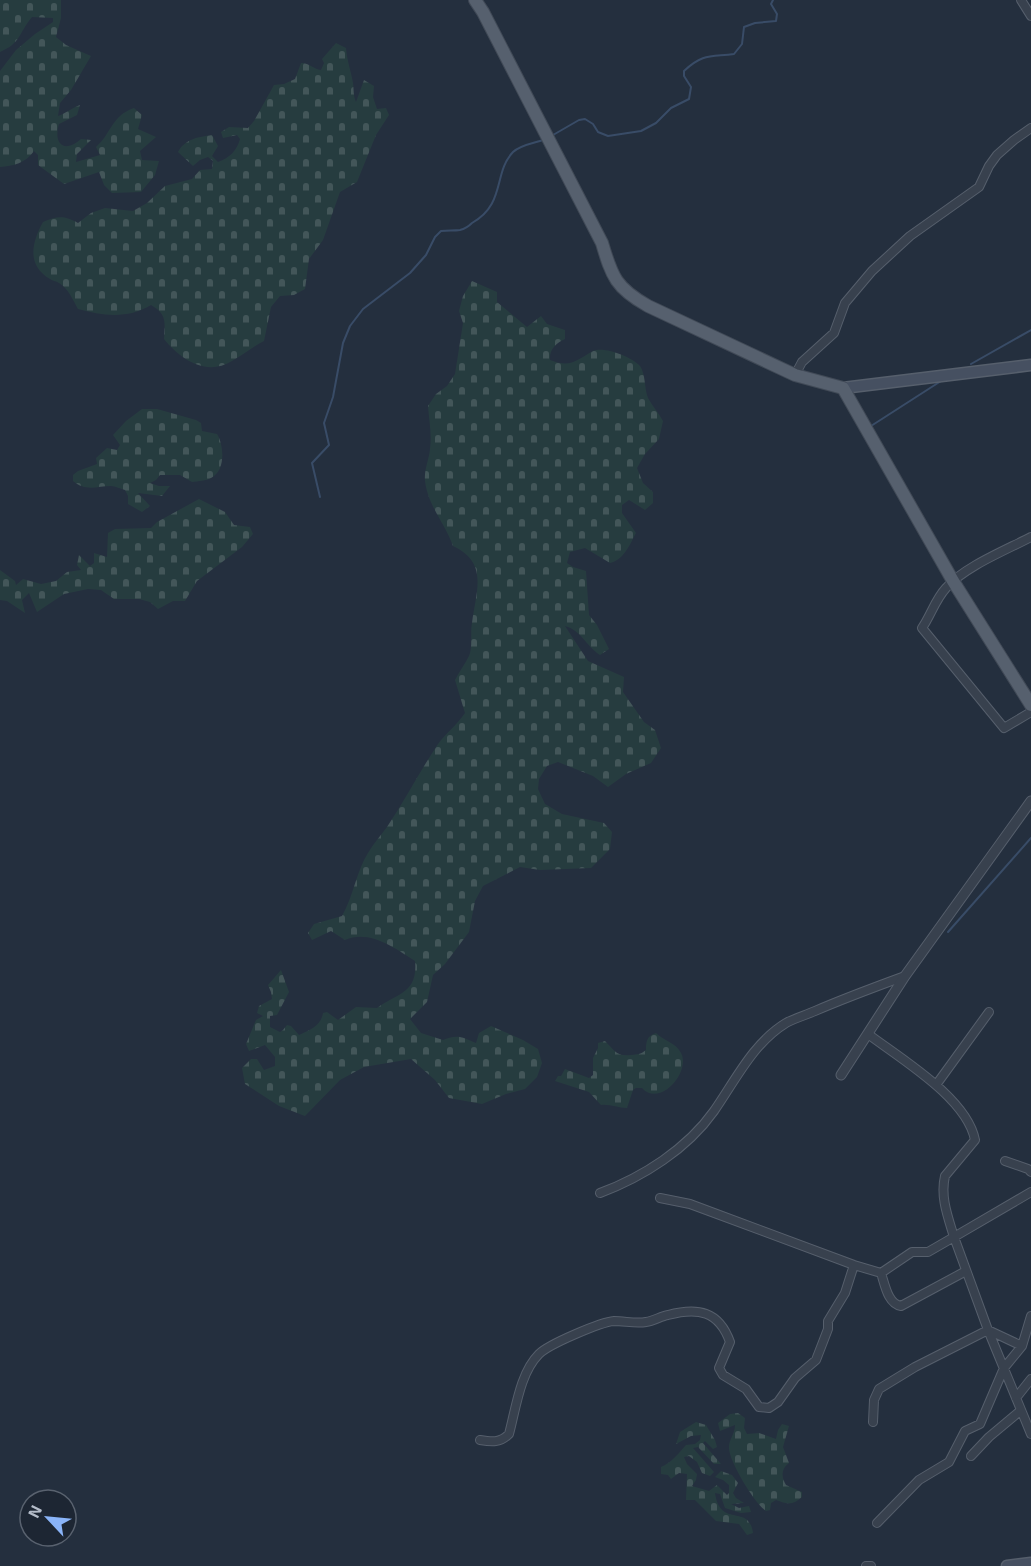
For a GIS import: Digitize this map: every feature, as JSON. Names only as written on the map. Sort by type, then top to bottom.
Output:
[{"type":"main road","points":[[477,0],[602,243],[615,280],[633,297],[795,375],[843,388],[1031,365]]},
{"type":"main road","points":[[843,388],[953,580],[1031,705]]},
{"type":"main road","points":[[1007,1566],[1031,1563]]},
{"type":"street","points":[[1021,0],[1031,16]]},
{"type":"street","points":[[795,375],[802,363],[834,333],[845,303],[872,271],[910,236],[979,187],[997,155],[1031,129]]},
{"type":"street","points":[[1031,537],[953,580],[935,601],[922,628],[1004,728],[1031,712]]},
{"type":"street","points":[[842,1075],[905,976],[1031,801]]},
{"type":"street","points":[[600,1192],[624,1184],[676,1150],[698,1131],[713,1113],[743,1067],[762,1044],[785,1024],[905,976]]},
{"type":"street","points":[[936,1085],[989,1012]]},
{"type":"street","points":[[868,1034],[952,1099],[974,1133],[975,1140],[945,1176],[943,1183],[945,1209],[988,1330],[1031,1434]]},
{"type":"street","points":[[1005,1161],[1031,1172]]},
{"type":"street","points":[[881,1273],[912,1252],[928,1252],[1031,1192]]},
{"type":"street","points":[[660,1198],[690,1204],[881,1273]]},
{"type":"street","points":[[480,1440],[493,1442],[503,1440],[509,1434],[528,1368],[542,1351],[590,1328],[612,1321],[648,1322],[686,1311],[707,1314],[719,1320],[730,1342],[719,1368],[723,1375],[746,1389],[759,1407],[769,1408],[778,1402],[795,1378],[816,1360],[828,1329],[828,1321],[845,1293],[854,1265]]},
{"type":"street","points":[[881,1273],[891,1301],[901,1306],[966,1272]]},
{"type":"street","points":[[877,1524],[919,1480],[949,1462],[965,1431],[980,1424],[1004,1368],[1022,1346],[1031,1316]]},
{"type":"street","points":[[988,1330],[1022,1346]]},
{"type":"street","points":[[873,1422],[874,1400],[879,1389],[915,1367],[988,1330]]},
{"type":"street","points":[[1016,1398],[1031,1379]]},
{"type":"street","points":[[972,1456],[989,1437],[1020,1411]]},
{"type":"street","points":[[866,1566],[872,1566]]},
{"type":"green space","points":[[0,0],[61,0],[61,18],[56,37],[66,45],[91,56],[71,90],[60,103],[58,116],[80,105],[77,115],[59,124],[59,141],[61,145],[70,146],[81,139],[91,140],[77,154],[76,162],[100,155],[96,147],[116,120],[126,111],[134,108],[142,115],[138,129],[156,137],[140,151],[142,160],[159,161],[155,175],[141,192],[112,193],[104,185],[99,172],[64,184],[38,165],[38,155],[34,151],[19,163],[0,167],[0,71],[16,50],[53,22],[53,18],[32,17],[16,41],[0,52]]},
{"type":"green space","points":[[336,43],[346,48],[356,102],[364,80],[374,86],[373,97],[377,109],[386,108],[389,115],[376,135],[357,182],[340,192],[323,240],[309,259],[305,289],[294,295],[280,296],[271,307],[264,341],[222,365],[213,367],[194,364],[164,339],[164,319],[160,312],[151,305],[133,313],[115,315],[78,309],[65,288],[51,280],[37,267],[33,253],[34,245],[43,222],[60,217],[78,223],[91,213],[105,208],[133,211],[147,203],[165,186],[192,179],[200,170],[212,169],[213,161],[208,157],[193,166],[178,152],[188,141],[212,135],[218,146],[212,156],[218,162],[229,156],[237,147],[240,139],[237,135],[223,138],[221,132],[229,127],[248,128],[274,85],[295,79],[301,63],[321,70],[324,63],[322,59]]},
{"type":"green space","points":[[472,281],[497,292],[497,302],[527,327],[541,316],[547,324],[565,330],[565,339],[554,347],[550,360],[568,363],[598,350],[618,353],[631,359],[640,366],[648,398],[663,421],[659,439],[645,454],[637,468],[643,483],[653,492],[653,503],[645,510],[629,500],[622,505],[622,513],[636,533],[626,551],[619,559],[610,563],[585,548],[570,552],[567,563],[586,571],[589,615],[597,625],[609,649],[600,655],[575,631],[565,626],[588,661],[624,677],[623,692],[644,722],[655,730],[661,748],[651,763],[626,774],[608,787],[593,776],[558,762],[547,766],[539,779],[538,789],[545,804],[562,814],[604,823],[612,832],[610,849],[591,868],[540,870],[520,867],[483,886],[475,901],[469,932],[445,964],[433,975],[427,1002],[410,1019],[421,1033],[443,1040],[460,1037],[476,1043],[479,1033],[491,1026],[523,1040],[538,1049],[542,1063],[537,1077],[525,1089],[482,1104],[449,1098],[435,1080],[411,1059],[364,1067],[340,1080],[305,1116],[279,1106],[245,1084],[242,1068],[251,1059],[257,1059],[264,1070],[275,1066],[275,1057],[265,1045],[249,1051],[246,1044],[256,1020],[263,1016],[257,1013],[259,1006],[272,999],[268,985],[281,970],[289,992],[277,1015],[270,1016],[270,1027],[280,1032],[287,1025],[291,1026],[299,1035],[317,1024],[323,1013],[327,1012],[338,1020],[356,1007],[377,1008],[405,991],[410,986],[415,972],[415,961],[372,938],[354,937],[345,940],[331,931],[312,940],[308,933],[314,924],[342,916],[368,853],[394,817],[438,744],[465,713],[455,680],[470,652],[478,579],[472,561],[453,546],[433,506],[425,477],[431,443],[428,406],[455,374],[463,323],[459,311],[463,296]]},
{"type":"green space","points":[[142,409],[157,409],[201,423],[202,431],[217,434],[222,457],[216,475],[207,480],[192,482],[180,475],[160,475],[150,483],[170,486],[162,496],[138,493],[150,506],[142,512],[128,504],[125,490],[113,486],[92,488],[82,486],[73,481],[73,475],[97,464],[96,458],[107,448],[117,450],[120,445],[113,435]]},
{"type":"green space","points":[[199,499],[225,512],[234,525],[250,527],[253,534],[242,547],[197,581],[185,601],[173,601],[158,609],[150,602],[139,599],[114,599],[101,590],[88,589],[64,594],[37,612],[29,593],[22,600],[25,613],[7,601],[0,600],[0,570],[15,581],[16,585],[23,579],[41,584],[56,581],[67,572],[81,570],[77,565],[79,555],[90,566],[94,563],[94,553],[107,557],[108,533],[115,529],[151,528],[157,522]]},
{"type":"green space","points":[[656,1033],[676,1046],[683,1061],[678,1078],[665,1091],[657,1094],[636,1088],[633,1090],[627,1108],[624,1108],[601,1105],[589,1092],[555,1081],[565,1069],[589,1078],[593,1075],[593,1058],[598,1043],[605,1041],[622,1055],[637,1054],[646,1050],[648,1039]]},
{"type":"green space","points":[[738,1413],[745,1418],[744,1428],[747,1434],[759,1433],[776,1439],[782,1424],[789,1426],[783,1447],[789,1463],[783,1470],[783,1476],[786,1485],[802,1492],[802,1497],[795,1502],[776,1500],[771,1503],[770,1510],[766,1511],[749,1491],[730,1453],[729,1444],[735,1425],[720,1431],[718,1423],[730,1414]]},
{"type":"green space","points":[[696,1422],[706,1425],[715,1440],[717,1447],[713,1449],[705,1441],[703,1443],[721,1464],[714,1464],[698,1447],[693,1448],[714,1472],[710,1476],[702,1473],[697,1462],[689,1456],[684,1457],[687,1464],[697,1474],[692,1486],[709,1491],[717,1485],[727,1495],[729,1485],[715,1477],[721,1471],[732,1475],[738,1483],[733,1493],[744,1503],[731,1504],[739,1508],[749,1506],[751,1512],[741,1513],[725,1508],[720,1494],[715,1493],[718,1504],[728,1514],[746,1519],[753,1533],[747,1535],[739,1524],[716,1521],[695,1500],[686,1500],[687,1474],[679,1473],[671,1479],[668,1475],[661,1474],[661,1467],[686,1445],[695,1444],[700,1440],[701,1435],[691,1436],[676,1444],[680,1432]]},
{"type":"waterway","points":[[553,135],[585,119],[593,124],[598,132],[608,136],[641,131],[656,123],[671,108],[689,99],[691,87],[684,76],[684,71],[691,65],[708,57],[734,54],[742,44],[744,27],[755,23],[776,21],[777,14],[771,4],[773,0]]},
{"type":"waterway","points":[[320,497],[312,463],[329,445],[324,423],[333,397],[343,343],[350,326],[363,309],[410,273],[426,255],[435,237],[441,231],[462,230],[483,215],[495,198],[503,169],[513,152],[523,146],[543,140]]},
{"type":"waterway","points":[[971,364],[1031,330]]},
{"type":"waterway","points":[[871,426],[941,381]]},
{"type":"waterway","points":[[948,932],[1031,838]]}]
